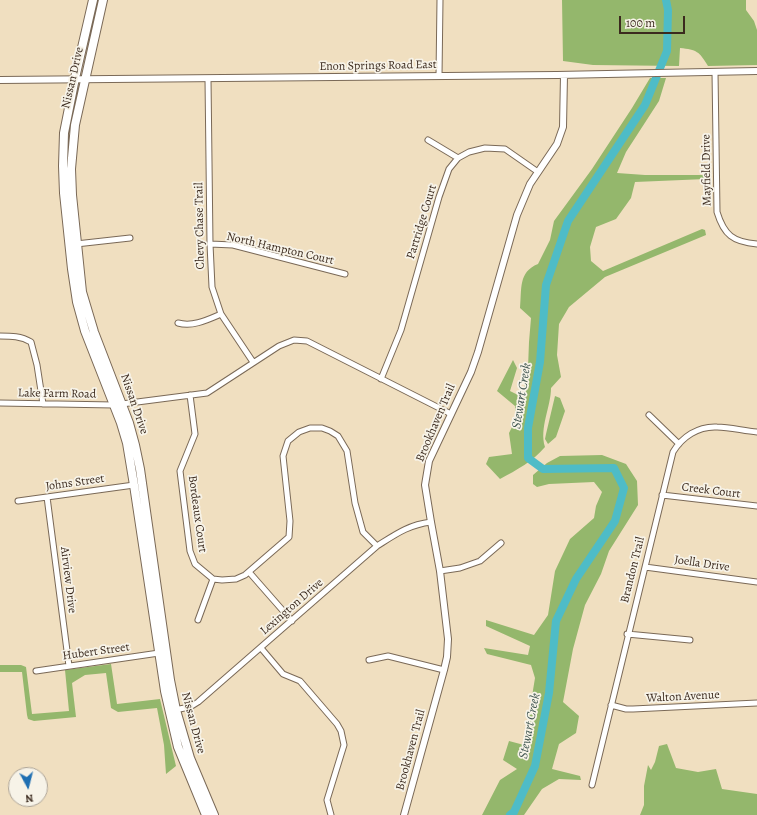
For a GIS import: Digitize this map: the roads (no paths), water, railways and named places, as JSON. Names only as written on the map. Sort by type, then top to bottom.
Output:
[{"type":"main road","name":"Nissan Drive","points":[[73,244],[64,193],[64,133],[92,0]]},
{"type":"main road","name":"Nissan Drive","points":[[103,0],[75,124],[71,169],[73,244],[77,302],[85,331],[118,404],[129,423],[140,469],[178,747],[206,815]]},
{"type":"main road","name":"Nissan Drive","points":[[118,404],[127,443],[134,485],[159,653],[173,710],[190,758],[214,815]]},
{"type":"street","points":[[439,76],[440,0]]},
{"type":"street","name":"Enon Springs Road East","points":[[0,80],[75,78],[208,79],[564,75],[757,71]]},
{"type":"street","name":"Mayfield Drive","points":[[715,72],[717,212],[723,229],[730,236],[738,240],[757,244]]},
{"type":"street","name":"Brookhaven Trail","points":[[404,815],[447,657],[448,639],[440,571],[430,522],[425,485],[429,461],[478,352],[517,215],[530,184],[557,144],[563,127],[564,75]]},
{"type":"street","name":"Chevy Chase Trail","points":[[208,79],[212,287],[221,314],[253,362]]},
{"type":"street","points":[[428,140],[458,158],[469,152],[480,149],[504,149],[538,172]]},
{"type":"street","name":"Partridge Court","points":[[381,379],[402,330],[439,197],[449,169],[458,158]]},
{"type":"street","points":[[73,244],[130,238]]},
{"type":"street","name":"North Hampton Court","points":[[210,244],[233,245],[345,274]]},
{"type":"street","points":[[178,323],[198,323],[221,314]]},
{"type":"street","points":[[0,336],[13,336],[26,339],[31,342],[37,365],[43,404]]},
{"type":"street","name":"Lake Farm Road","points":[[0,403],[118,404],[207,393],[279,346],[294,340],[307,341],[381,379]]},
{"type":"street","points":[[381,379],[451,414]]},
{"type":"street","name":"Bordeaux Court","points":[[190,395],[195,434],[180,471],[190,551],[195,564],[212,578]]},
{"type":"street","points":[[649,415],[679,444]]},
{"type":"street","name":"Brandon Trail","points":[[592,785],[627,634],[673,452],[687,436],[697,430],[716,426],[757,432]]},
{"type":"street","points":[[198,620],[212,578],[222,580],[236,579],[249,572],[289,537],[290,521],[283,456],[288,441],[299,432],[310,428],[322,428],[338,436],[347,451],[355,503],[363,532],[377,546]]},
{"type":"street","name":"Johns Street","points":[[18,501],[134,485]]},
{"type":"street","name":"Creek Court","points":[[662,495],[757,506]]},
{"type":"street","name":"Airview Drive","points":[[46,497],[69,666]]},
{"type":"street","name":"Lexington Drive","points":[[173,710],[190,706],[198,702],[292,622],[377,546],[407,528],[416,524],[430,522]]},
{"type":"street","points":[[440,571],[460,568],[480,561],[501,543]]},
{"type":"street","name":"Joella Drive","points":[[645,567],[757,582]]},
{"type":"street","points":[[249,572],[292,622]]},
{"type":"street","points":[[627,634],[690,640]]},
{"type":"street","points":[[261,648],[283,674],[300,681],[341,730],[344,745],[327,800],[331,815]]},
{"type":"street","name":"Hubert Street","points":[[36,671],[159,653]]},
{"type":"street","points":[[369,660],[388,656],[444,670]]},
{"type":"street","name":"Walton Avenue","points":[[611,705],[626,709],[639,709],[757,703]]},
{"type":"waterway","name":"Stewart Creek","points":[[510,815],[514,812],[535,766],[549,693],[556,621],[576,579],[615,521],[624,488],[614,468],[543,469],[528,458],[528,428],[540,362],[546,285],[568,221],[645,105],[667,51],[668,10],[666,0]]}]
